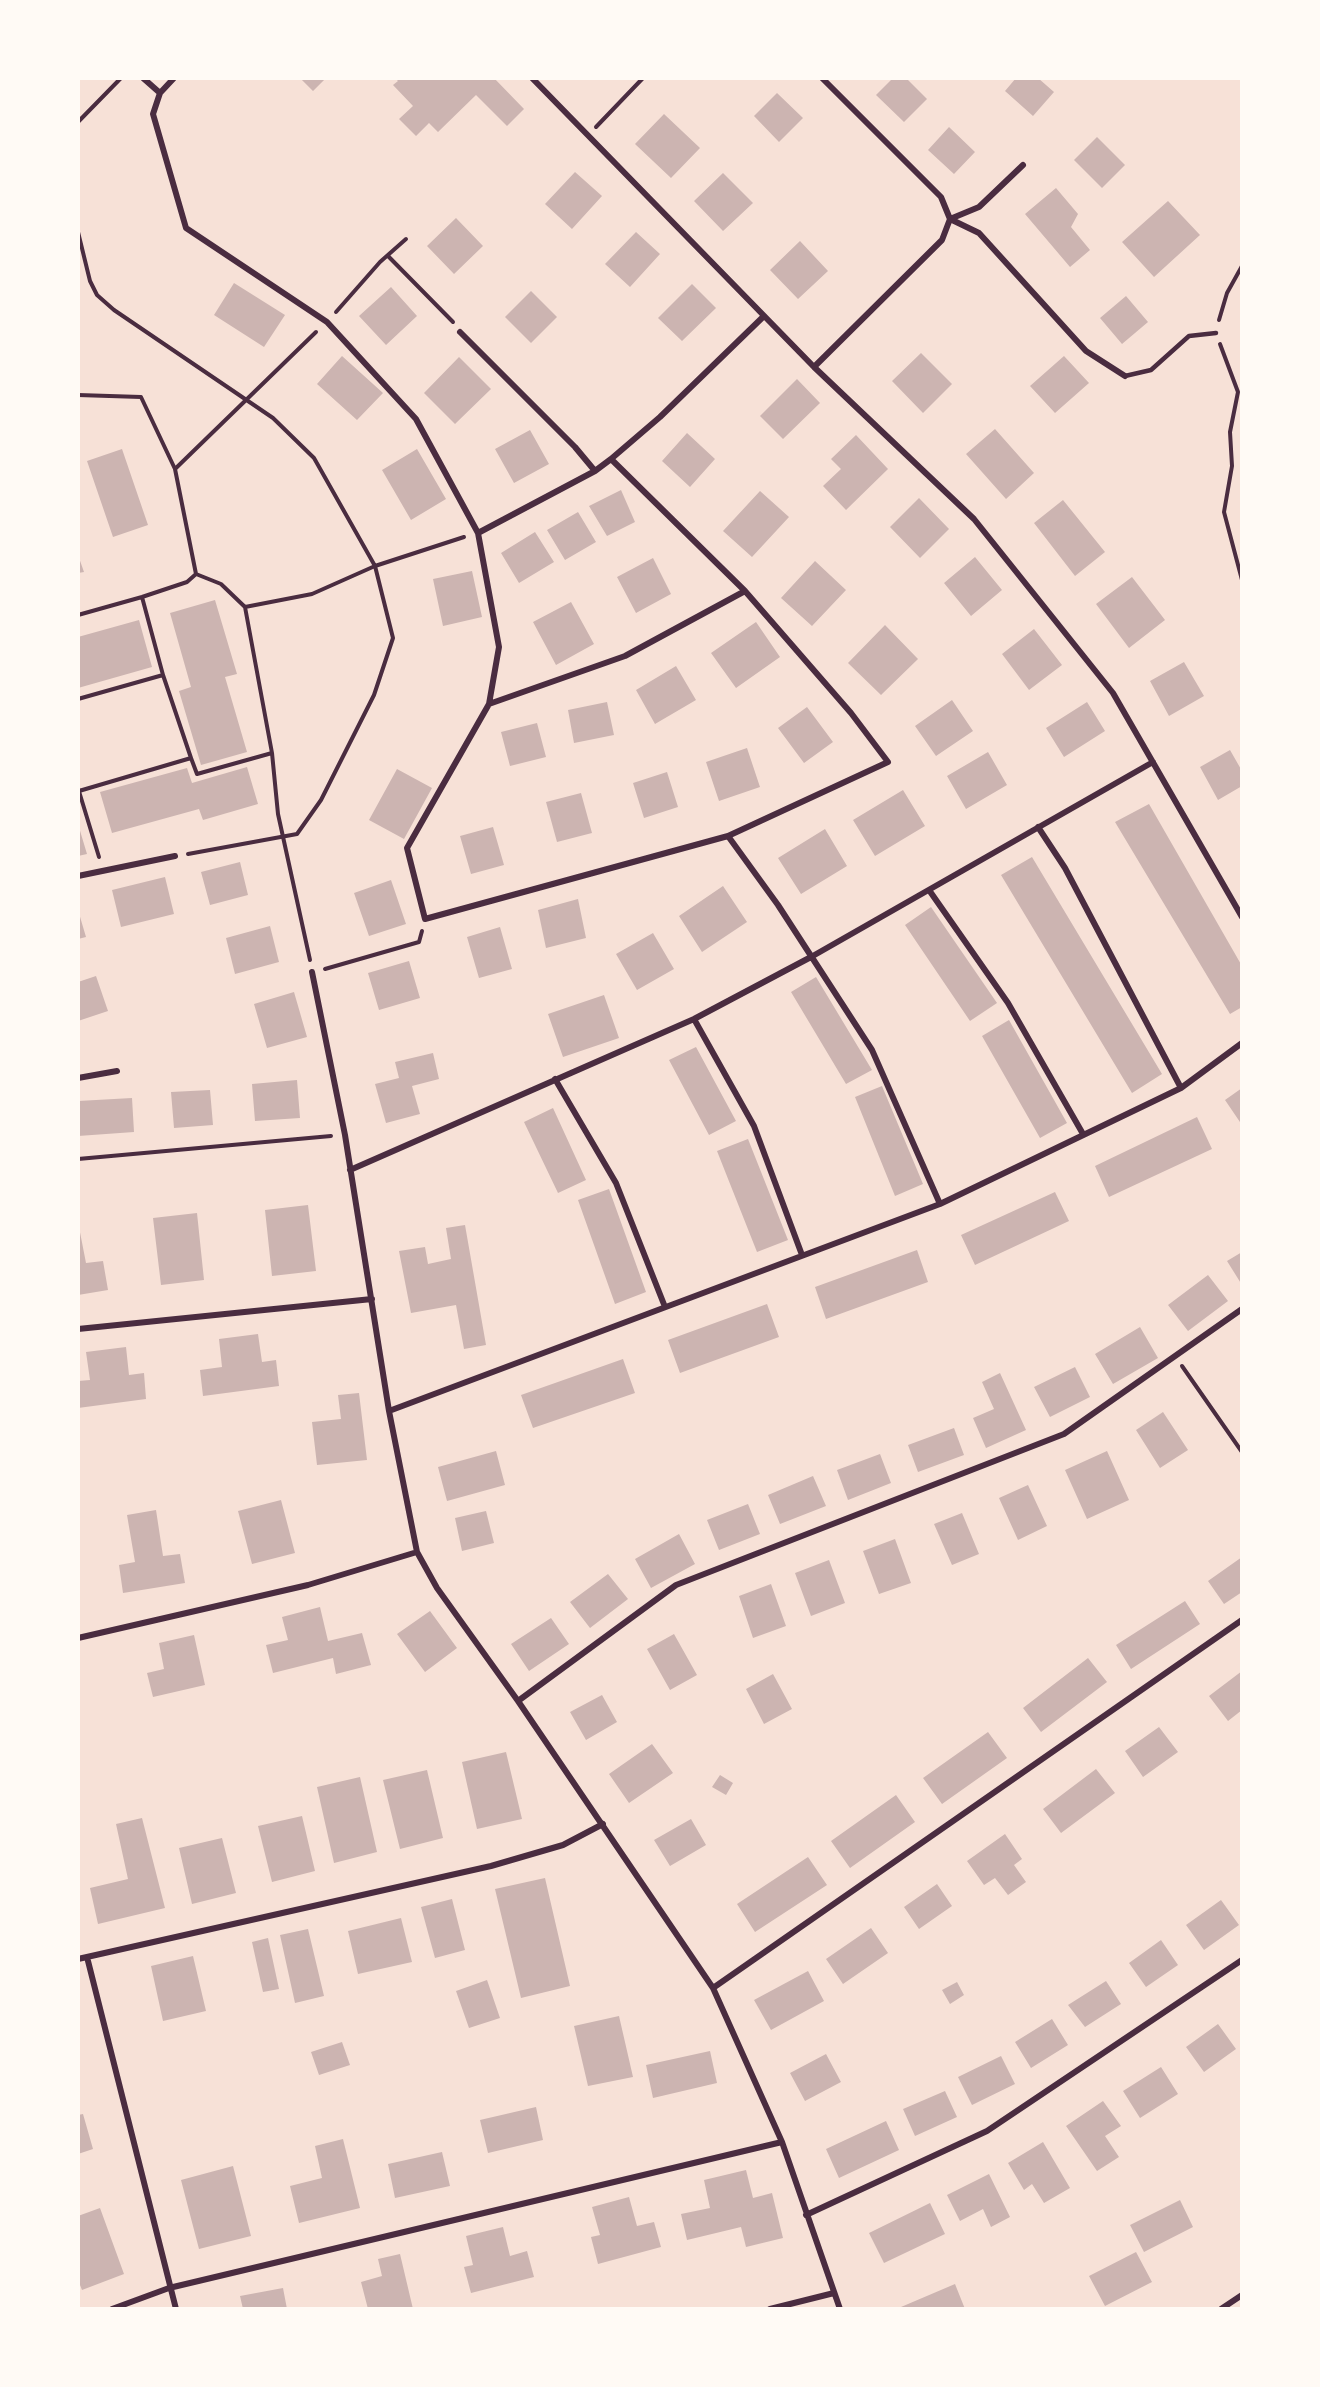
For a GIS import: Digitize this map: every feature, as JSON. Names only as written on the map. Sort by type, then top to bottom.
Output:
[{"type":"street","points":[[143,78],[160,93]]},
{"type":"street","points":[[174,78],[160,93],[153,114],[186,228],[327,322],[416,418],[478,533],[499,647],[489,704],[407,848],[425,919],[728,836],[888,762],[850,713],[745,591],[611,459]]},
{"type":"street","points":[[532,78],[814,367],[974,519],[1113,693],[1242,917]]},
{"type":"street","points":[[814,367],[942,240],[950,219],[941,196],[822,78]]},
{"type":"street","points":[[950,219],[979,207],[1023,165]]},
{"type":"street","points":[[950,219],[979,233],[1086,351],[1125,376]]},
{"type":"street","points":[[478,533],[595,471],[611,459],[660,417],[764,316]]},
{"type":"street","points":[[460,332],[575,447],[595,471]]},
{"type":"street","points":[[489,704],[625,656],[745,591]]},
{"type":"street","points":[[350,1170],[694,1019],[811,957],[1153,762]]},
{"type":"street","points":[[1038,828],[1065,868],[1181,1088]]},
{"type":"street","points":[[728,836],[778,905],[872,1050],[940,1204]]},
{"type":"street","points":[[78,876],[102,869],[175,856]]},
{"type":"street","points":[[929,890],[1008,1003],[1083,1134]]},
{"type":"street","points":[[312,972],[345,1135],[389,1411],[417,1552],[437,1588],[603,1824],[712,1988],[782,2142],[840,2309]]},
{"type":"street","points":[[694,1019],[754,1126],[802,1255]]},
{"type":"street","points":[[389,1411],[940,1204],[1181,1088],[1242,1043]]},
{"type":"street","points":[[78,1078],[117,1071]]},
{"type":"street","points":[[555,1079],[616,1183],[665,1307]]},
{"type":"street","points":[[78,1329],[372,1299]]},
{"type":"street","points":[[518,1701],[676,1585],[1064,1434],[1242,1309]]},
{"type":"street","points":[[78,1638],[308,1585],[417,1552]]},
{"type":"street","points":[[712,1988],[1242,1620]]},
{"type":"street","points":[[78,1959],[490,1866],[562,1845],[603,1824]]},
{"type":"street","points":[[87,1957],[176,2309]]},
{"type":"street","points":[[806,2215],[987,2130],[1242,1960]]},
{"type":"street","points":[[112,2309],[169,2288],[782,2142]]},
{"type":"street","points":[[770,2309],[834,2293]]},
{"type":"street","points":[[1221,2309],[1242,2295]]},
{"type":"lane","points":[[1125,376],[1151,370],[1189,336],[1216,333]]},
{"type":"path","points":[[78,122],[121,78]]},
{"type":"path","points":[[587,136],[642,78]]},
{"type":"path","points":[[78,232],[90,281],[97,295],[114,310],[273,418],[314,458],[375,566],[393,638],[374,695],[321,800],[297,834],[175,856]]},
{"type":"path","points":[[175,469],[327,322],[406,239]]},
{"type":"path","points":[[388,256],[450,318],[460,332]]},
{"type":"path","points":[[1242,266],[1227,293],[1216,333],[1238,392],[1230,432],[1232,466],[1224,512],[1242,580]]},
{"type":"path","points":[[78,395],[141,397],[175,469],[196,574]]},
{"type":"path","points":[[245,607],[312,594],[375,566],[478,533]]},
{"type":"path","points":[[78,615],[187,582],[196,574]]},
{"type":"path","points":[[196,574],[221,584],[245,607],[272,753],[282,836],[312,972],[419,942],[425,919]]},
{"type":"path","points":[[142,597],[196,774],[272,753]]},
{"type":"path","points":[[78,699],[164,675]]},
{"type":"path","points":[[102,869],[78,789],[191,758]]},
{"type":"path","points":[[78,1159],[345,1135]]},
{"type":"path","points":[[1175,1356],[1242,1452]]},
{"type":"building","points":[[300,78],[326,78],[313,91]]},
{"type":"building","points":[[395,78],[494,78],[524,109],[507,126],[476,95],[438,132],[429,123],[416,136],[399,119],[413,106],[393,85],[398,81]]},
{"type":"building","points":[[893,78],[906,78],[927,99],[904,122],[876,95]]},
{"type":"building","points":[[1016,78],[1038,78],[1054,92],[1033,116],[1005,91]]},
{"type":"building","points":[[777,93],[803,118],[779,142],[754,116]]},
{"type":"building","points":[[664,114],[700,148],[671,178],[635,144]]},
{"type":"building","points":[[949,127],[975,152],[954,174],[928,150]]},
{"type":"building","points":[[1097,137],[1125,165],[1102,188],[1074,160]]},
{"type":"building","points":[[575,172],[602,196],[572,229],[545,204]]},
{"type":"building","points":[[723,173],[753,203],[723,231],[694,201]]},
{"type":"building","points":[[1056,188],[1078,214],[1071,227],[1090,250],[1070,267],[1025,214]]},
{"type":"building","points":[[1168,201],[1200,235],[1154,277],[1122,242]]},
{"type":"building","points":[[456,218],[483,246],[454,274],[427,246]]},
{"type":"building","points":[[636,232],[660,254],[630,287],[605,264]]},
{"type":"building","points":[[800,241],[828,271],[798,299],[770,270]]},
{"type":"building","points":[[234,283],[285,315],[264,347],[214,315]]},
{"type":"building","points":[[692,284],[716,308],[682,341],[658,318]]},
{"type":"building","points":[[391,287],[417,316],[386,345],[359,316]]},
{"type":"building","points":[[531,291],[557,317],[531,343],[505,317]]},
{"type":"building","points":[[1126,296],[1148,322],[1122,344],[1100,318]]},
{"type":"building","points":[[921,353],[952,384],[923,413],[892,381]]},
{"type":"building","points":[[342,356],[383,393],[357,420],[317,384]]},
{"type":"building","points":[[1064,356],[1089,383],[1055,413],[1030,386]]},
{"type":"building","points":[[459,357],[491,389],[455,424],[424,393]]},
{"type":"building","points":[[797,379],[820,403],[783,439],[760,416]]},
{"type":"building","points":[[995,429],[1034,473],[1006,499],[966,454]]},
{"type":"building","points":[[530,430],[549,464],[514,483],[495,449]]},
{"type":"building","points":[[687,433],[715,459],[690,487],[662,461]]},
{"type":"building","points":[[856,435],[888,469],[846,510],[823,486],[841,469],[831,459]]},
{"type":"building","points":[[122,449],[148,525],[113,537],[87,461]]},
{"type":"building","points":[[417,449],[446,499],[411,520],[382,470]]},
{"type":"building","points":[[621,490],[635,522],[607,536],[589,506]]},
{"type":"building","points":[[760,491],[789,517],[752,557],[723,531]]},
{"type":"building","points":[[919,498],[949,529],[920,558],[890,527]]},
{"type":"building","points":[[1063,500],[1105,552],[1075,576],[1034,523]]},
{"type":"building","points":[[578,512],[596,542],[565,560],[547,530]]},
{"type":"building","points":[[535,532],[554,562],[519,583],[501,553]]},
{"type":"building","points":[[78,555],[84,572],[78,573]]},
{"type":"building","points":[[975,557],[1002,590],[971,616],[944,583]]},
{"type":"building","points":[[653,558],[671,594],[636,613],[617,577]]},
{"type":"building","points":[[815,561],[846,590],[812,626],[781,598]]},
{"type":"building","points":[[472,571],[482,617],[443,626],[433,579]]},
{"type":"building","points":[[1132,577],[1165,620],[1129,648],[1096,604]]},
{"type":"building","points":[[215,600],[237,674],[225,677],[247,752],[201,765],[179,691],[191,687],[170,613]]},
{"type":"building","points":[[571,602],[594,644],[556,665],[533,622]]},
{"type":"building","points":[[139,620],[152,667],[78,688],[78,637]]},
{"type":"building","points":[[756,622],[780,657],[736,688],[711,653]]},
{"type":"building","points":[[885,625],[918,659],[881,695],[848,663]]},
{"type":"building","points":[[1034,629],[1062,665],[1029,690],[1002,654]]},
{"type":"building","points":[[1184,662],[1204,696],[1169,716],[1150,681]]},
{"type":"building","points":[[676,666],[696,700],[655,724],[636,690]]},
{"type":"building","points":[[952,700],[973,731],[936,756],[915,726]]},
{"type":"building","points":[[607,702],[614,735],[574,743],[568,710]]},
{"type":"building","points":[[1087,702],[1105,731],[1064,757],[1046,728]]},
{"type":"building","points":[[807,707],[833,742],[804,763],[778,728]]},
{"type":"building","points":[[537,723],[546,757],[510,766],[501,732]]},
{"type":"building","points":[[747,748],[760,787],[719,801],[706,762]]},
{"type":"building","points":[[1230,750],[1242,771],[1242,786],[1218,800],[1200,767]]},
{"type":"building","points":[[988,752],[1007,785],[966,809],[947,776]]},
{"type":"building","points":[[247,767],[258,804],[203,820],[199,809],[112,833],[100,792],[187,768],[192,783]]},
{"type":"building","points":[[397,769],[432,788],[404,839],[369,820]]},
{"type":"building","points":[[667,772],[678,807],[644,818],[633,783]]},
{"type":"building","points":[[903,790],[925,826],[875,856],[853,820]]},
{"type":"building","points":[[581,793],[592,833],[557,842],[546,802]]},
{"type":"building","points":[[1149,804],[1242,966],[1242,1007],[1230,1014],[1115,822]]},
{"type":"building","points":[[78,824],[87,854],[78,856]]},
{"type":"building","points":[[493,827],[504,865],[471,874],[460,836]]},
{"type":"building","points":[[825,829],[847,866],[801,894],[778,858]]},
{"type":"building","points":[[1032,857],[1162,1074],[1132,1093],[1001,875]]},
{"type":"building","points":[[240,862],[248,895],[210,905],[201,872]]},
{"type":"building","points":[[165,877],[174,914],[121,927],[112,890]]},
{"type":"building","points":[[391,880],[406,924],[369,936],[354,893]]},
{"type":"building","points":[[723,886],[747,922],[702,952],[679,916]]},
{"type":"building","points":[[578,899],[586,938],[546,948],[538,910]]},
{"type":"building","points":[[931,907],[997,1003],[970,1021],[905,925]]},
{"type":"building","points":[[78,910],[86,937],[78,939]]},
{"type":"building","points":[[270,926],[279,962],[235,974],[226,938]]},
{"type":"building","points":[[500,927],[512,969],[479,978],[467,937]]},
{"type":"building","points":[[653,933],[674,969],[637,990],[616,954]]},
{"type":"building","points":[[409,961],[420,998],[379,1010],[368,973]]},
{"type":"building","points":[[96,976],[108,1011],[78,1021],[78,982]]},
{"type":"building","points":[[816,977],[872,1070],[846,1084],[791,992]]},
{"type":"building","points":[[294,992],[307,1037],[267,1048],[254,1004]]},
{"type":"building","points":[[604,995],[619,1038],[563,1057],[548,1014]]},
{"type":"building","points":[[1009,1020],[1067,1123],[1040,1138],[982,1036]]},
{"type":"building","points":[[696,1047],[736,1121],[709,1135],[669,1060]]},
{"type":"building","points":[[433,1053],[439,1079],[412,1086],[420,1114],[386,1123],[375,1084],[399,1078],[395,1062]]},
{"type":"building","points":[[297,1080],[300,1118],[255,1121],[252,1084]]},
{"type":"building","points":[[882,1086],[923,1184],[895,1196],[855,1097]]},
{"type":"building","points":[[1242,1088],[1242,1125],[1225,1100]]},
{"type":"building","points":[[210,1090],[213,1125],[174,1128],[171,1092]]},
{"type":"building","points":[[132,1098],[134,1132],[78,1136],[78,1101]]},
{"type":"building","points":[[553,1108],[586,1180],[558,1193],[524,1122]]},
{"type":"building","points":[[1197,1117],[1212,1149],[1109,1197],[1095,1166]]},
{"type":"building","points":[[748,1139],[788,1240],[757,1252],[717,1151]]},
{"type":"building","points":[[609,1189],[646,1292],[615,1304],[578,1200]]},
{"type":"building","points":[[1055,1192],[1069,1221],[975,1265],[961,1235]]},
{"type":"building","points":[[308,1205],[316,1271],[272,1276],[265,1210]]},
{"type":"building","points":[[197,1213],[204,1280],[161,1285],[153,1218]]},
{"type":"building","points":[[78,1222],[86,1263],[103,1261],[108,1290],[78,1295]]},
{"type":"building","points":[[465,1225],[486,1345],[464,1349],[456,1305],[411,1313],[399,1251],[425,1247],[428,1264],[451,1259],[446,1228]]},
{"type":"building","points":[[917,1250],[928,1282],[826,1319],[815,1287]]},
{"type":"building","points":[[1242,1252],[1242,1285],[1227,1261]]},
{"type":"building","points":[[1208,1275],[1228,1301],[1188,1331],[1168,1305]]},
{"type":"building","points":[[767,1304],[779,1337],[680,1373],[668,1340]]},
{"type":"building","points":[[1140,1327],[1158,1358],[1113,1384],[1095,1354]]},
{"type":"building","points":[[258,1334],[262,1362],[276,1360],[279,1386],[203,1396],[200,1370],[222,1367],[219,1339]]},
{"type":"building","points":[[126,1347],[129,1375],[144,1373],[146,1399],[78,1408],[78,1381],[90,1380],[86,1352]]},
{"type":"building","points":[[623,1359],[635,1393],[533,1428],[521,1395]]},
{"type":"building","points":[[1075,1367],[1090,1397],[1050,1417],[1034,1387]]},
{"type":"building","points":[[1000,1373],[1026,1430],[986,1448],[973,1418],[994,1409],[982,1382]]},
{"type":"building","points":[[359,1393],[367,1460],[317,1465],[312,1422],[341,1419],[338,1395]]},
{"type":"building","points":[[1163,1412],[1188,1450],[1160,1468],[1136,1430]]},
{"type":"building","points":[[954,1428],[964,1455],[918,1472],[908,1445]]},
{"type":"building","points":[[496,1451],[505,1485],[447,1501],[438,1467]]},
{"type":"building","points":[[1107,1451],[1129,1500],[1087,1519],[1065,1470]]},
{"type":"building","points":[[880,1454],[891,1483],[848,1500],[837,1470]]},
{"type":"building","points":[[813,1476],[826,1506],[780,1524],[768,1495]]},
{"type":"building","points":[[1028,1485],[1047,1526],[1018,1540],[999,1498]]},
{"type":"building","points":[[281,1500],[295,1553],[252,1564],[238,1511]]},
{"type":"building","points":[[748,1504],[760,1534],[719,1550],[707,1520]]},
{"type":"building","points":[[156,1510],[163,1556],[180,1554],[185,1583],[123,1593],[119,1565],[135,1562],[127,1515]]},
{"type":"building","points":[[486,1511],[494,1543],[462,1551],[455,1518]]},
{"type":"building","points":[[962,1513],[979,1554],[952,1565],[934,1524]]},
{"type":"building","points":[[679,1534],[695,1564],[651,1588],[635,1559]]},
{"type":"building","points":[[895,1539],[911,1583],[879,1594],[863,1551]]},
{"type":"building","points":[[1242,1557],[1242,1592],[1224,1604],[1208,1581]]},
{"type":"building","points":[[829,1560],[845,1603],[811,1616],[795,1573]]},
{"type":"building","points":[[608,1574],[628,1599],[590,1628],[570,1602]]},
{"type":"building","points":[[771,1584],[786,1626],[753,1638],[739,1596]]},
{"type":"building","points":[[1185,1601],[1200,1624],[1131,1669],[1116,1645]]},
{"type":"building","points":[[320,1607],[328,1641],[362,1633],[371,1665],[336,1674],[333,1658],[273,1673],[266,1645],[288,1640],[282,1617]]},
{"type":"building","points":[[430,1611],[457,1648],[425,1672],[397,1634]]},
{"type":"building","points":[[551,1618],[569,1644],[529,1671],[511,1644]]},
{"type":"building","points":[[674,1634],[697,1675],[670,1690],[647,1649]]},
{"type":"building","points":[[194,1635],[205,1685],[153,1697],[147,1673],[164,1669],[159,1643]]},
{"type":"building","points":[[1088,1658],[1107,1682],[1041,1732],[1023,1708]]},
{"type":"building","points":[[1242,1671],[1242,1710],[1228,1721],[1209,1696]]},
{"type":"building","points":[[773,1674],[792,1709],[764,1724],[746,1689]]},
{"type":"building","points":[[602,1695],[617,1722],[586,1740],[570,1712]]},
{"type":"building","points":[[1159,1727],[1178,1752],[1143,1777],[1125,1751]]},
{"type":"building","points":[[988,1732],[1007,1758],[942,1804],[923,1778]]},
{"type":"building","points":[[652,1744],[673,1773],[629,1803],[609,1774]]},
{"type":"building","points":[[506,1752],[522,1819],[477,1829],[462,1762]]},
{"type":"building","points":[[1096,1769],[1115,1793],[1061,1833],[1043,1809]]},
{"type":"building","points":[[427,1770],[443,1838],[400,1849],[383,1780]]},
{"type":"building","points":[[720,1775],[733,1783],[726,1795],[712,1787]]},
{"type":"building","points":[[360,1777],[377,1852],[334,1863],[317,1787]]},
{"type":"building","points":[[896,1795],[915,1822],[850,1868],[831,1841]]},
{"type":"building","points":[[302,1816],[315,1871],[272,1882],[258,1826]]},
{"type":"building","points":[[142,1818],[165,1908],[98,1924],[90,1888],[128,1879],[116,1824]]},
{"type":"building","points":[[691,1819],[706,1845],[670,1866],[654,1840]]},
{"type":"building","points":[[1005,1834],[1022,1859],[1014,1865],[1026,1882],[1008,1895],[995,1878],[984,1885],[967,1861]]},
{"type":"building","points":[[222,1838],[236,1893],[192,1904],[179,1848]]},
{"type":"building","points":[[808,1857],[827,1885],[755,1932],[737,1904]]},
{"type":"building","points":[[545,1878],[570,1986],[521,1998],[495,1889]]},
{"type":"building","points":[[937,1884],[952,1906],[919,1929],[904,1907]]},
{"type":"building","points":[[452,1899],[465,1950],[435,1958],[421,1907]]},
{"type":"building","points":[[1221,1900],[1239,1925],[1204,1950],[1186,1925]]},
{"type":"building","points":[[401,1918],[412,1962],[358,1974],[348,1931]]},
{"type":"building","points":[[871,1928],[888,1953],[843,1984],[826,1959]]},
{"type":"building","points":[[308,1929],[324,1996],[295,2003],[280,1935]]},
{"type":"building","points":[[268,1938],[279,1989],[263,1992],[252,1942]]},
{"type":"building","points":[[1161,1940],[1178,1965],[1146,1987],[1129,1963]]},
{"type":"building","points":[[193,1956],[206,2011],[163,2021],[151,1966]]},
{"type":"building","points":[[808,1971],[824,2001],[771,2030],[754,2000]]},
{"type":"building","points":[[487,1980],[500,2018],[469,2028],[456,1991]]},
{"type":"building","points":[[1106,1981],[1121,2004],[1085,2027],[1068,2005]]},
{"type":"building","points":[[957,1982],[964,1995],[950,2004],[942,1990]]},
{"type":"building","points":[[619,2016],[633,2077],[588,2086],[574,2026]]},
{"type":"building","points":[[1052,2019],[1068,2045],[1031,2068],[1015,2042]]},
{"type":"building","points":[[1218,2024],[1236,2049],[1204,2072],[1186,2047]]},
{"type":"building","points":[[342,2042],[350,2065],[319,2075],[311,2052]]},
{"type":"building","points":[[710,2051],[717,2083],[653,2098],[646,2065]]},
{"type":"building","points":[[826,2054],[841,2082],[805,2101],[790,2073]]},
{"type":"building","points":[[1001,2056],[1015,2084],[972,2105],[958,2077]]},
{"type":"building","points":[[1161,2067],[1178,2094],[1140,2118],[1123,2091]]},
{"type":"building","points":[[945,2091],[957,2117],[915,2136],[903,2109]]},
{"type":"building","points":[[1103,2101],[1121,2126],[1105,2136],[1119,2157],[1097,2171],[1066,2126]]},
{"type":"building","points":[[536,2107],[543,2140],[488,2153],[480,2120]]},
{"type":"building","points":[[83,2114],[93,2149],[78,2154],[78,2115]]},
{"type":"building","points":[[886,2121],[899,2150],[839,2178],[826,2149]]},
{"type":"building","points":[[343,2139],[360,2208],[299,2223],[290,2186],[322,2178],[315,2146]]},
{"type":"building","points":[[1043,2142],[1070,2188],[1044,2203],[1032,2184],[1024,2190],[1008,2163]]},
{"type":"building","points":[[442,2152],[450,2186],[395,2198],[388,2164]]},
{"type":"building","points":[[233,2166],[251,2236],[199,2249],[181,2180]]},
{"type":"building","points":[[746,2170],[753,2198],[772,2193],[783,2238],[746,2247],[741,2227],[687,2240],[681,2214],[710,2208],[704,2180]]},
{"type":"building","points":[[989,2174],[1010,2217],[991,2227],[983,2209],[960,2221],[947,2195]]},
{"type":"building","points":[[629,2197],[637,2226],[654,2222],[661,2247],[598,2264],[591,2237],[600,2235],[592,2207]]},
{"type":"building","points":[[1180,2200],[1193,2227],[1144,2252],[1130,2225]]},
{"type":"building","points":[[930,2203],[945,2234],[884,2263],[869,2233]]},
{"type":"building","points":[[100,2208],[124,2274],[82,2290],[78,2280],[78,2216]]},
{"type":"building","points":[[503,2227],[510,2256],[527,2251],[534,2277],[471,2293],[464,2267],[473,2265],[466,2236]]},
{"type":"building","points":[[1136,2252],[1152,2282],[1105,2306],[1089,2276]]},
{"type":"building","points":[[400,2254],[413,2309],[368,2309],[361,2282],[382,2276],[378,2259]]},
{"type":"building","points":[[955,2284],[965,2309],[902,2309],[901,2307]]},
{"type":"building","points":[[283,2288],[287,2309],[243,2309],[240,2296]]}]
